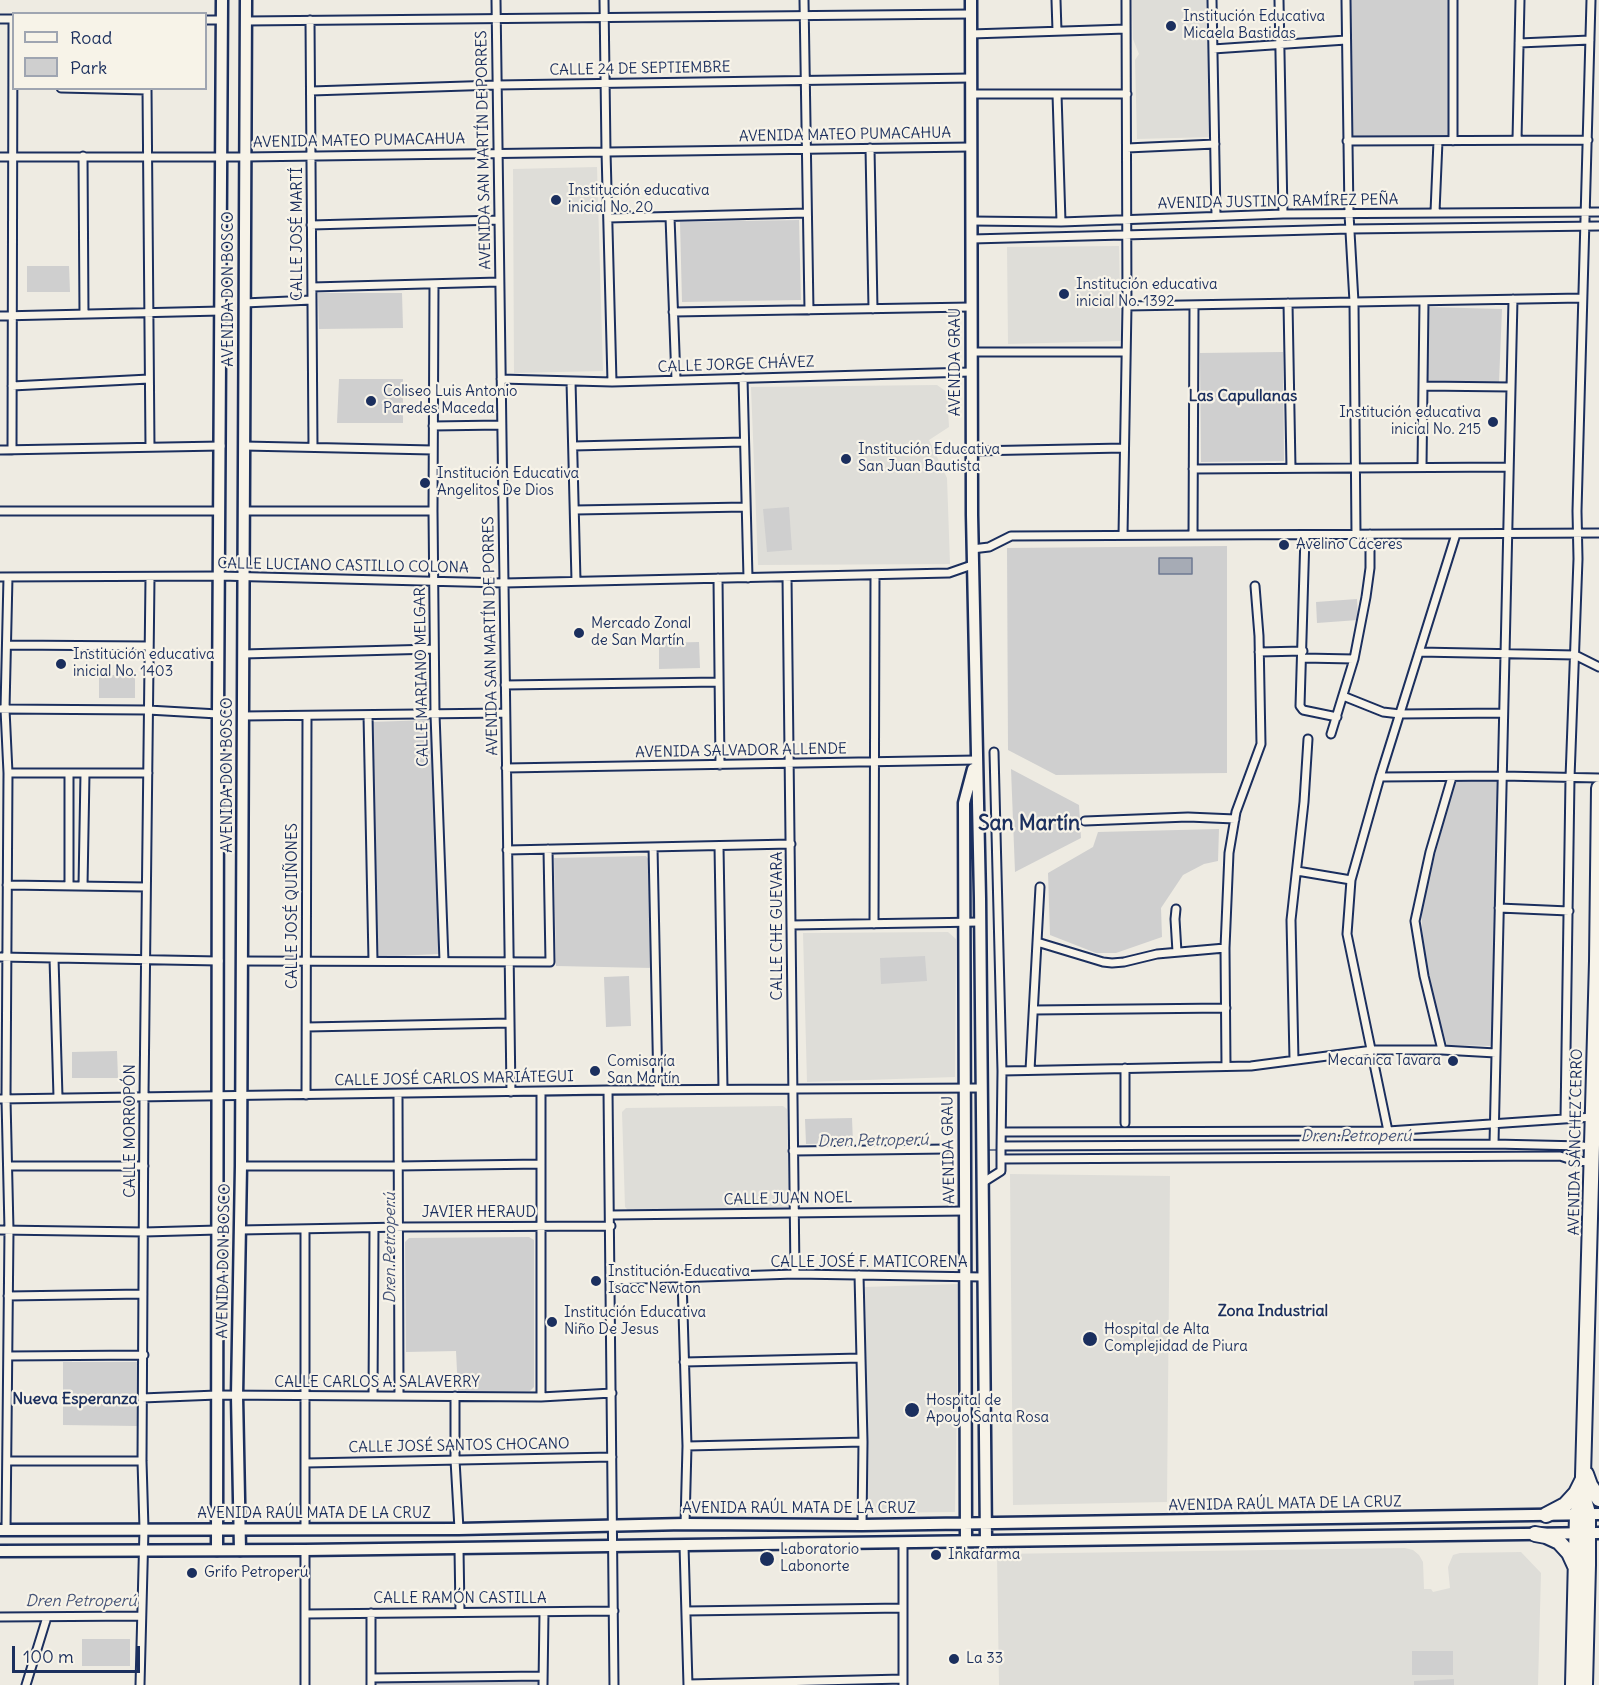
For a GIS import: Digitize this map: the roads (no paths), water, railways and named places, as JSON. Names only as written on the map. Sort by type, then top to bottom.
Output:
[{"type":"highway","name":"AVENIDA SÁNCHEZ CERRO","points":[[1573,1685],[1582,1567],[1588,1533],[1588,1514],[1583,1496],[1592,1162],[1596,1117],[1599,788]]},
{"type":"highway","points":[[1584,1473],[1599,1499]]},
{"type":"highway","points":[[1546,1515],[1565,1505],[1576,1493],[1584,1473]]},
{"type":"highway","points":[[1535,1534],[1559,1542],[1582,1567],[1599,1547]]},
{"type":"highway","name":"AVENIDA SÁNCHEZ CERRO","points":[[1582,1567],[1585,1685]]},
{"type":"main road","name":"AVENIDA DON BOSCO","points":[[217,1550],[222,0]]},
{"type":"main road","name":"AVENIDA DON BOSCO","points":[[240,1550],[237,1396],[241,1166],[246,0]]},
{"type":"main road","name":"AVENIDA GRAU","points":[[971,0],[972,565],[980,922],[986,1541]]},
{"type":"main road","name":"AVENIDA GRAU","points":[[966,1542],[964,803],[976,760]]},
{"type":"main road","name":"AVENIDA RAÚL MATA DE LA CRUZ","points":[[3,1530],[305,1530],[685,1524],[862,1525],[1588,1514]]},
{"type":"main road","points":[[0,1551],[305,1551],[1588,1533]]},
{"type":"street","name":"AVENIDA SAN MARTÍN DE PORRES","points":[[496,0],[511,1092]]},
{"type":"street","points":[[604,0],[612,382]]},
{"type":"street","points":[[804,0],[809,310]]},
{"type":"street","points":[[1056,0],[1057,32]]},
{"type":"street","points":[[1123,535],[1126,352],[1126,0]]},
{"type":"street","points":[[1212,0],[1216,216]]},
{"type":"street","points":[[1279,0],[1282,214]]},
{"type":"street","points":[[1346,0],[1347,141],[1354,302],[1356,535]]},
{"type":"street","points":[[1453,0],[1453,141]]},
{"type":"street","points":[[1517,140],[1520,0]]},
{"type":"street","points":[[1565,1119],[1570,778],[1592,0]]},
{"type":"street","points":[[246,21],[971,14]]},
{"type":"street","points":[[207,20],[222,20]]},
{"type":"street","name":"CALLE JOSÉ MARTÍ","points":[[310,20],[313,447]]},
{"type":"street","points":[[971,34],[1126,29]]},
{"type":"street","points":[[1213,49],[1346,40]]},
{"type":"street","points":[[1519,43],[1590,40]]},
{"type":"street","name":"CALLE 24 DE SEPTIEMBRE","points":[[310,91],[497,85],[971,78]]},
{"type":"street","points":[[12,450],[13,90]]},
{"type":"street","points":[[147,90],[150,447]]},
{"type":"street","points":[[971,94],[1127,93]]},
{"type":"street","points":[[1057,94],[1061,222]]},
{"type":"street","points":[[1347,141],[1588,140]]},
{"type":"street","points":[[1436,212],[1438,141]]},
{"type":"street","points":[[1127,148],[1215,144]]},
{"type":"street","name":"AVENIDA MATEO PUMACAHUA","points":[[0,157],[245,157],[971,147]]},
{"type":"street","points":[[870,148],[873,309]]},
{"type":"street","points":[[82,156],[84,314]]},
{"type":"street","name":"AVENIDA JUSTINO RAMÍREZ PEÑA","points":[[972,221],[1061,222],[1282,214],[1599,212]]},
{"type":"street","points":[[608,218],[807,213]]},
{"type":"street","points":[[670,217],[676,380]]},
{"type":"street","points":[[311,225],[498,220]]},
{"type":"street","name":"AVENIDA JUSTINO RAMÍREZ PEÑA","points":[[972,239],[1350,229],[1599,226]]},
{"type":"street","points":[[312,287],[499,282]]},
{"type":"street","name":"CALLE MARIANO MELGAR","points":[[434,285],[434,649],[444,961]]},
{"type":"street","points":[[1126,306],[1582,298]]},
{"type":"street","points":[[1494,1144],[1513,299]]},
{"type":"street","points":[[244,303],[312,300]]},
{"type":"street","points":[[1422,467],[1424,300]]},
{"type":"street","points":[[1288,303],[1291,468]]},
{"type":"street","points":[[1193,535],[1194,305]]},
{"type":"street","points":[[673,312],[971,307]]},
{"type":"street","points":[[0,316],[221,311]]},
{"type":"street","points":[[971,352],[1126,352]]},
{"type":"street","name":"CALLE JORGE CHÁVEZ","points":[[501,379],[612,382],[971,372]]},
{"type":"street","points":[[743,378],[748,578]]},
{"type":"street","points":[[12,386],[149,379]]},
{"type":"street","points":[[571,381],[576,582]]},
{"type":"street","points":[[1423,386],[1511,387]]},
{"type":"street","points":[[433,426],[501,425]]},
{"type":"street","points":[[573,446],[744,442]]},
{"type":"street","points":[[0,450],[220,446]]},
{"type":"street","points":[[244,446],[433,450]]},
{"type":"street","points":[[971,451],[1124,448]]},
{"type":"street","points":[[1193,469],[1509,467]]},
{"type":"street","points":[[574,510],[746,507]]},
{"type":"street","points":[[0,511],[220,511]]},
{"type":"street","points":[[243,511],[433,511]]},
{"type":"street","points":[[972,549],[989,547],[1011,536],[1599,533]]},
{"type":"street","points":[[1331,734],[1354,659],[1370,568],[1370,534]]},
{"type":"street","points":[[1388,1131],[1373,1050],[1347,934],[1351,880],[1380,777],[1456,534]]},
{"type":"street","points":[[1305,535],[1300,706],[1303,710],[1337,717]]},
{"type":"street","name":"CALLE LUCIANO CASTILLO COLONA","points":[[4,577],[220,576],[504,583],[949,573],[972,565]]},
{"type":"street","points":[[874,924],[875,575]]},
{"type":"street","points":[[3,1530],[8,1461],[9,1230],[8,1166],[3,1099],[4,957],[8,885],[8,772],[2,709],[7,645],[4,577]]},
{"type":"street","name":"CALLE CHE GUEVARA","points":[[787,577],[795,1274]]},
{"type":"street","name":"CALLE MORROPÓN","points":[[140,1685],[144,1529],[142,1398],[150,578]]},
{"type":"street","points":[[718,578],[720,765]]},
{"type":"street","points":[[1226,1066],[1225,948],[1229,853],[1234,819],[1261,744],[1255,586]]},
{"type":"street","points":[[7,645],[149,646]]},
{"type":"street","points":[[243,654],[434,649]]},
{"type":"street","points":[[1259,652],[1354,659]]},
{"type":"street","points":[[1419,652],[1575,655],[1599,667]]},
{"type":"street","points":[[505,685],[719,682]]},
{"type":"street","points":[[1343,696],[1383,712],[1400,714],[1503,713]]},
{"type":"street","points":[[2,709],[148,710],[218,714]]},
{"type":"street","points":[[243,716],[505,713]]},
{"type":"street","points":[[368,715],[373,961]]},
{"type":"street","name":"CALLE JOSÉ QUIÑONES","points":[[306,1095],[307,716]]},
{"type":"street","points":[[1294,1060],[1291,920],[1308,739]]},
{"type":"street","points":[[982,1183],[1001,1171],[1002,1071],[994,752]]},
{"type":"street","name":"AVENIDA SALVADOR ALLENDE","points":[[506,768],[976,760]]},
{"type":"street","points":[[8,772],[148,773]]},
{"type":"street","points":[[69,773],[69,886]]},
{"type":"street","points":[[83,886],[85,773]]},
{"type":"street","points":[[1380,777],[1599,778]]},
{"type":"street","points":[[1442,1050],[1424,976],[1415,921],[1430,852],[1452,777]]},
{"type":"street","points":[[1085,821],[1234,819]]},
{"type":"street","points":[[507,850],[791,844]]},
{"type":"street","points":[[719,846],[723,1089]]},
{"type":"street","points":[[653,847],[658,1090]]},
{"type":"street","points":[[242,961],[550,962],[548,849]]},
{"type":"street","points":[[1297,871],[1351,880]]},
{"type":"street","points":[[8,885],[146,887]]},
{"type":"street","points":[[1030,1070],[1040,887]]},
{"type":"street","points":[[1499,908],[1569,911]]},
{"type":"street","points":[[1176,909],[1177,952]]},
{"type":"street","points":[[791,925],[980,922]]},
{"type":"street","points":[[1037,942],[1112,963],[1157,954],[1225,948]]},
{"type":"street","points":[[4,957],[219,961]]},
{"type":"street","points":[[54,958],[58,1096]]},
{"type":"street","points":[[1034,1010],[1226,1008]]},
{"type":"street","points":[[307,1027],[510,1023]]},
{"type":"street","points":[[1002,1071],[1226,1066],[1373,1050],[1496,1053]]},
{"type":"street","points":[[1125,1068],[1125,1123]]},
{"type":"street","name":"CALLE JOSÉ CARLOS MARIÁTEGUI","points":[[3,1099],[58,1096],[218,1097],[608,1090],[981,1088]]},
{"type":"street","points":[[608,1090],[614,1685]]},
{"type":"street","points":[[541,1091],[541,1397]]},
{"type":"street","points":[[398,1094],[399,1396]]},
{"type":"street","points":[[1002,1132],[1388,1131],[1596,1117]]},
{"type":"street","points":[[1001,1146],[1494,1144],[1583,1146]]},
{"type":"street","points":[[793,1151],[947,1149]]},
{"type":"street","points":[[1001,1159],[1560,1156],[1575,1161],[1592,1162]]},
{"type":"street","points":[[241,1166],[541,1164]]},
{"type":"street","points":[[8,1166],[144,1166]]},
{"type":"street","name":"CALLE JUAN NOEL","points":[[611,1215],[965,1211]]},
{"type":"street","name":"JAVIER HERAUD","points":[[240,1230],[611,1226]]},
{"type":"street","points":[[374,1228],[374,1396]]},
{"type":"street","points":[[0,1230],[144,1232],[218,1230]]},
{"type":"street","points":[[305,1230],[305,1530]]},
{"type":"street","name":"CALLE JOSÉ F. MATICORENA","points":[[611,1281],[795,1274],[983,1277]]},
{"type":"street","points":[[859,1275],[863,1442],[862,1525]]},
{"type":"street","points":[[682,1278],[687,1446],[685,1524]]},
{"type":"street","points":[[8,1296],[143,1294]]},
{"type":"street","points":[[8,1356],[144,1355]]},
{"type":"street","points":[[684,1362],[861,1358]]},
{"type":"street","name":"CALLE CARLOS A. SALAVERRY","points":[[142,1398],[217,1395],[541,1397],[612,1393]]},
{"type":"street","points":[[455,1396],[455,1460],[459,1528]]},
{"type":"street","points":[[687,1446],[863,1442]]},
{"type":"street","name":"CALLE JOSÉ SANTOS CHOCANO","points":[[306,1463],[612,1457]]},
{"type":"street","points":[[8,1461],[142,1461]]},
{"type":"street","points":[[684,1546],[688,1684],[903,1682],[903,1543]]},
{"type":"street","points":[[459,1549],[460,1612]]},
{"type":"street","points":[[305,1551],[305,1685]]},
{"type":"street","points":[[686,1611],[903,1608]]},
{"type":"street","name":"CALLE RAMÓN CASTILLA","points":[[306,1614],[614,1611]]},
{"type":"street","points":[[543,1685],[544,1612]]},
{"type":"street","points":[[371,1613],[371,1681],[543,1676]]},
{"type":"street","points":[[0,1617],[141,1616]]},
{"type":"street","points":[[26,1685],[47,1617]]},
{"type":"waterway","name":"Dren Petroperú","points":[[611,1095],[779,1092]]},
{"type":"waterway","name":"Dren Petroperú","points":[[794,1092],[797,1092],[796,1108]]},
{"type":"waterway","name":"Dren Petroperú","points":[[402,1224],[402,1097],[605,1095]]},
{"type":"waterway","name":"Dren Petroperú","points":[[987,1150],[1348,1148]]},
{"type":"waterway","name":"Dren Petroperú","points":[[1504,1148],[1582,1150]]},
{"type":"waterway","name":"Dren Petroperú","points":[[402,1230],[402,1332]]},
{"type":"waterway","name":"Dren Petroperú","points":[[241,1399],[402,1400],[402,1398]]},
{"type":"waterway","name":"Dren Petroperú","points":[[172,1400],[215,1399]]},
{"type":"waterway","name":"Dren Petroperú","points":[[220,1399],[233,1399]]},
{"type":"place","name":"Institución Educativa Micaela Bastidas","points":[[1171,26]]},
{"type":"place","name":"Institución educativa inicial No. 20","points":[[556,200]]},
{"type":"place","name":"Institución educativa inicial No. 1392","points":[[1064,294]]},
{"type":"place","name":"Coliseo Luis Antonio Paredes Maceda","points":[[371,401]]},
{"type":"place","name":"Institución educativa inicial No. 215","points":[[1493,422]]},
{"type":"place","name":"Institución Educativa San Juan Bautista","points":[[846,459]]},
{"type":"place","name":"Institución Educativa Angelitos De Dios","points":[[425,483]]},
{"type":"place","name":"Avelino Cáceres","points":[[1284,545]]},
{"type":"place","name":"Mercado Zonal de San Martín","points":[[579,633]]},
{"type":"place","name":"Institución educativa inicial No. 1403","points":[[61,664]]},
{"type":"place","name":"Mecanica Tavara","points":[[1453,1061]]},
{"type":"place","name":"Comisaría San Martín","points":[[595,1071]]},
{"type":"place","name":"Institución Educativa Isacc Newton","points":[[596,1281]]},
{"type":"place","name":"Institución Educativa Niño De Jesus","points":[[552,1322]]},
{"type":"place","name":"Hospital de Alta Complejidad de Piura","points":[[1090,1339]]},
{"type":"place","name":"Hospital de Apoyo Santa Rosa","points":[[912,1410]]},
{"type":"place","name":"Inkafarma","points":[[936,1555]]},
{"type":"place","name":"Laboratorio Labonorte","points":[[767,1559]]},
{"type":"place","name":"Grifo Petroperú","points":[[192,1573]]},
{"type":"place","name":"La 33","points":[[954,1659]]},
{"type":"district","name":"Las Capullanas","points":[[1243,396]]},
{"type":"district","name":"San Martín","points":[[1029,824]]},
{"type":"district","name":"Zona Industrial","points":[[1273,1311]]},
{"type":"district","name":"Nueva Esperanza","points":[[75,1399]]}]
